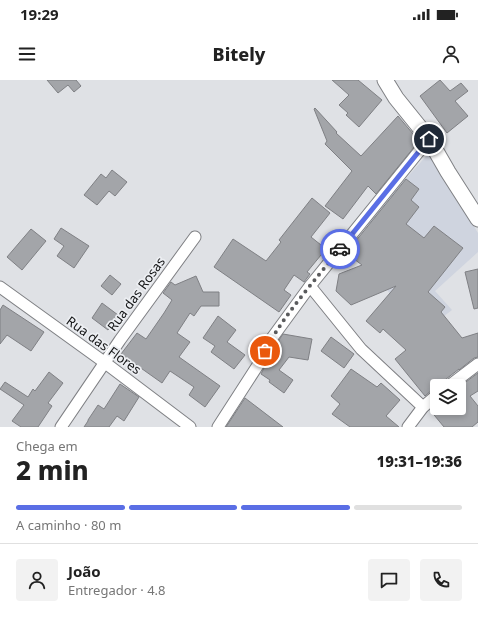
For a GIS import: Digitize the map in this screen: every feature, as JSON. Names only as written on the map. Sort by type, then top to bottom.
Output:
[{"type":"main road","points":[[385,80],[396,98],[429,139],[478,219]]},
{"type":"street","points":[[218,427],[258,365],[272,338],[310,286],[429,139]]},
{"type":"street","name":"Rua das Rosas","points":[[61,427],[104,362],[195,237]]},
{"type":"street","points":[[310,286],[361,349],[423,407]]},
{"type":"street","name":"Rua das Flores","points":[[0,288],[104,362],[190,427]]},
{"type":"street","points":[[458,379],[478,364]]},
{"type":"street","points":[[408,427],[423,407],[430,401]]},
{"type":"shaded area","points":[[429,153],[478,233],[478,252],[435,291],[452,310],[426,330],[385,288],[410,259],[366,223]]},
{"type":"building","points":[[47,80],[76,80],[81,86],[74,92],[68,85],[58,93]]},
{"type":"building","points":[[332,80],[358,80],[382,100],[359,127],[346,115],[348,113],[339,105],[349,95]]},
{"type":"building","points":[[440,80],[450,91],[461,83],[468,91],[455,101],[468,116],[447,133],[420,96]]},
{"type":"building","points":[[315,108],[337,132],[336,133],[361,156],[398,116],[419,141],[376,194],[368,186],[343,219],[325,206],[352,171],[325,144],[327,141],[314,109]]},
{"type":"building","points":[[112,170],[127,182],[115,196],[109,191],[97,205],[84,195],[101,174],[106,178]]},
{"type":"building","points":[[406,179],[419,189],[411,200],[419,207],[406,224],[424,238],[434,226],[463,248],[428,292],[445,307],[441,312],[462,338],[478,333],[478,357],[474,358],[446,379],[430,379],[430,392],[425,396],[395,359],[406,350],[383,329],[380,333],[366,321],[396,286],[351,305],[336,291],[339,274],[362,265],[346,253]]},
{"type":"building","points":[[312,198],[330,213],[311,237],[326,249],[307,272],[310,274],[304,282],[294,275],[284,290],[291,295],[279,312],[214,267],[233,239],[266,261],[281,242],[279,240]]},
{"type":"building","points":[[61,228],[89,246],[74,268],[57,256],[64,246],[54,239]]},
{"type":"building","points":[[31,229],[46,241],[22,270],[7,257]]},
{"type":"building","points":[[478,269],[478,308],[474,309],[465,272]]},
{"type":"building","points":[[110,275],[121,284],[112,295],[101,286]]},
{"type":"building","points":[[196,276],[203,292],[219,292],[219,306],[201,306],[194,316],[190,313],[177,333],[190,342],[179,357],[220,386],[205,407],[189,395],[194,387],[170,371],[162,383],[121,354],[137,333],[146,339],[172,300],[163,293],[171,282],[175,285]]},
{"type":"building","points":[[102,303],[118,315],[108,330],[92,318]]},
{"type":"building","points":[[3,305],[44,332],[31,351],[7,335],[0,344],[0,310]]},
{"type":"building","points":[[218,316],[236,330],[227,342],[245,355],[234,369],[211,352],[215,346],[203,338]]},
{"type":"building","points":[[283,334],[312,339],[308,360],[289,357],[279,370],[293,380],[284,393],[261,374],[269,358],[276,363],[279,340]]},
{"type":"building","points":[[331,337],[354,354],[344,368],[321,351]]},
{"type":"building","points":[[351,369],[377,387],[381,383],[400,400],[386,416],[399,427],[350,427],[332,414],[340,404],[331,396]]},
{"type":"building","points":[[49,372],[63,383],[48,403],[52,406],[38,427],[21,427],[12,421],[24,405],[0,389],[5,382],[28,397],[33,389],[35,391]]},
{"type":"building","points":[[478,373],[478,391],[470,396],[478,406],[478,422],[472,427],[444,427],[434,415],[466,415],[466,382]]},
{"type":"building","points":[[120,384],[139,397],[124,421],[117,416],[109,427],[84,427],[98,405],[104,409]]},
{"type":"building","points":[[245,398],[283,427],[226,427]]},
{"type":"way so far","points":[[265,351],[272,338],[310,286],[340,249]]},
{"type":"route","points":[[340,249],[429,139]]}]
